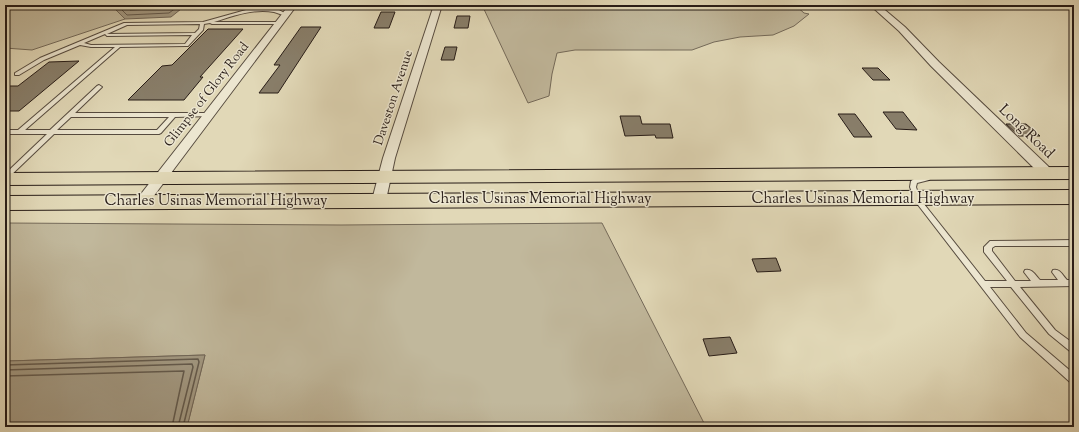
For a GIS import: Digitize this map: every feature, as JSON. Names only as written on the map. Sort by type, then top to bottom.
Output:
[{"type":"highway","name":"Charles Usinas Memorial Highway","points":[[5,178],[1074,173]]},
{"type":"highway","name":"Charles Usinas Memorial Highway","points":[[5,203],[1074,197]]},
{"type":"street","name":"Glimpse of Glory Road","points":[[142,202],[293,5]]},
{"type":"street","name":"Daveston Avenue","points":[[379,200],[386,176],[389,158],[438,5]]},
{"type":"street","name":"Long Road","points":[[874,5],[902,29],[935,64],[1047,173]]},
{"type":"lane","points":[[17,74],[42,59],[80,44],[103,35],[126,24],[204,23],[282,19],[281,11],[252,10],[204,23],[201,29],[186,44],[91,46],[80,44]]},
{"type":"lane","points":[[103,35],[196,34]]},
{"type":"lane","points":[[18,132],[119,46]]},
{"type":"lane","points":[[5,178],[99,87]]},
{"type":"lane","points":[[70,114],[210,114]]},
{"type":"lane","points":[[5,132],[159,132],[173,114]]},
{"type":"lane","name":"Long Road","points":[[917,199],[913,187],[914,181],[924,179],[1043,178],[1047,173]]},
{"type":"lane","points":[[917,199],[1023,335],[1074,380]]},
{"type":"lane","points":[[1074,243],[1060,246],[1006,246],[993,243],[988,247],[988,252],[1052,332],[1074,349]]},
{"type":"lane","points":[[1028,272],[1038,283]]},
{"type":"lane","points":[[1056,272],[1070,283]]},
{"type":"lane","points":[[983,284],[1070,283]]},
{"type":"shaded area","points":[[5,5],[122,5],[115,9],[125,19],[32,50],[5,48]]},
{"type":"shaded area","points":[[482,5],[795,5],[804,13],[809,14],[794,26],[773,35],[740,37],[714,42],[692,50],[575,50],[557,53],[549,96],[528,103]]},
{"type":"shaded area","points":[[5,223],[341,225],[602,223],[706,427],[187,427],[205,355],[7,361],[5,367]]},
{"type":"water","points":[[122,5],[186,5],[171,17],[125,19],[115,9]]},
{"type":"water","points":[[205,355],[187,427],[5,427],[5,367],[7,361]]},
{"type":"building","points":[[381,12],[395,12],[389,28],[374,28]]},
{"type":"building","points":[[457,16],[470,16],[468,28],[454,28]]},
{"type":"building","points":[[301,27],[321,27],[278,93],[259,93],[280,65],[274,65]]},
{"type":"building","points":[[208,29],[243,29],[200,77],[203,77],[184,100],[128,100],[162,66],[172,65]]},
{"type":"building","points":[[445,47],[457,47],[454,60],[441,60]]},
{"type":"building","points":[[79,61],[19,111],[5,111],[5,86],[18,86],[49,62]]},
{"type":"building","points":[[862,68],[878,68],[890,80],[873,80]]},
{"type":"building","points":[[883,112],[903,112],[917,130],[896,129]]},
{"type":"building","points":[[838,114],[855,114],[872,137],[854,137]]},
{"type":"building","points":[[620,116],[640,116],[642,124],[670,124],[673,138],[656,138],[655,135],[625,136]]},
{"type":"building","points":[[1006,124],[1026,124],[1040,136],[1019,136]]},
{"type":"building","points":[[776,258],[781,271],[757,272],[752,259]]},
{"type":"building","points":[[730,337],[737,353],[709,356],[703,339]]}]
